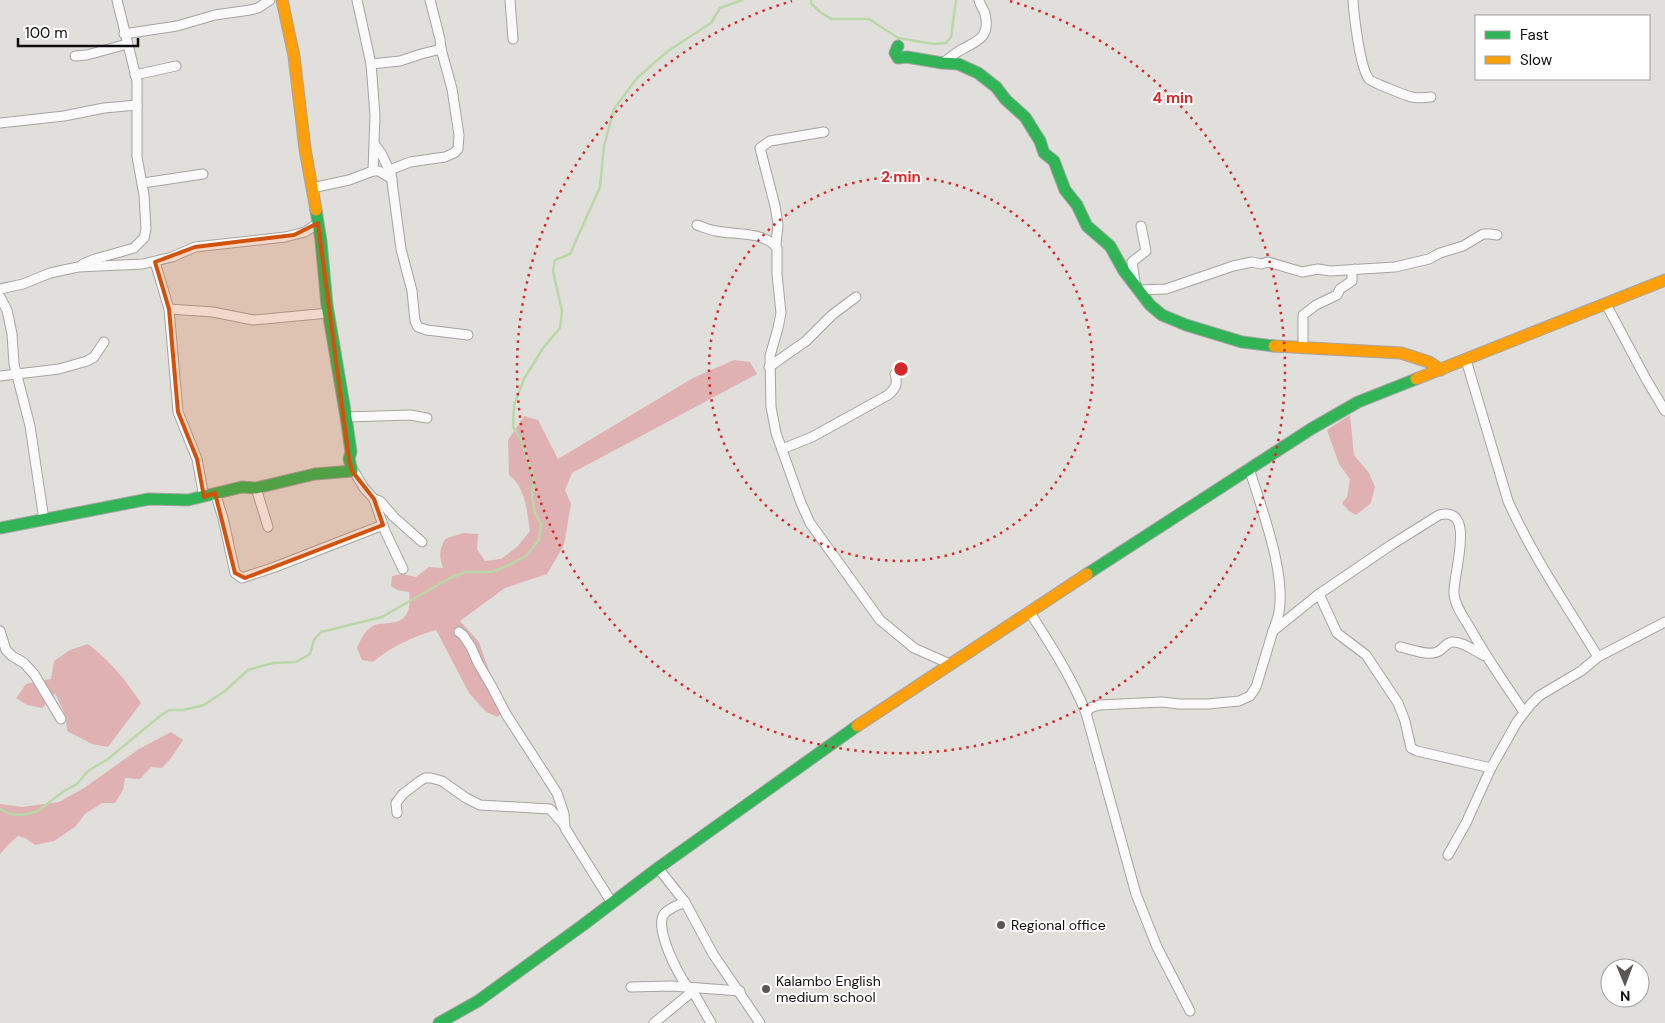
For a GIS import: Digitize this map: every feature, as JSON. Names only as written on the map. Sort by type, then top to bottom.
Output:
[{"type":"street","points":[[0,288],[23,284],[50,273],[128,251],[140,244],[144,238],[146,229],[143,183],[137,157],[135,75],[117,0]]},
{"type":"street","points":[[75,56],[87,55],[126,39],[215,15],[258,8],[270,0]]},
{"type":"street","points":[[282,0],[294,56],[303,133],[318,223],[329,313],[351,452],[352,471],[374,499],[383,525],[403,569]]},
{"type":"street","points":[[357,0],[372,64],[375,114],[373,171]]},
{"type":"street","points":[[391,175],[410,162],[445,157],[454,153],[458,148],[459,135],[455,103],[430,0]]},
{"type":"street","points":[[510,0],[513,39]]},
{"type":"street","points":[[942,64],[959,51],[975,43],[985,33],[985,13],[979,0]]},
{"type":"street","points":[[1353,0],[1363,64],[1369,79],[1411,97],[1431,97]]},
{"type":"street","points":[[898,46],[894,53],[898,58],[907,56],[942,64],[958,64],[978,72],[1025,117],[1040,141],[1044,153],[1051,157],[1058,168],[1065,190],[1077,205],[1082,218],[1093,232],[1110,246],[1120,266],[1157,312],[1186,325],[1242,342],[1281,347],[1401,354],[1429,362],[1441,370]]},
{"type":"street","points":[[372,64],[400,61],[441,49]]},
{"type":"street","points":[[135,75],[176,66]]},
{"type":"street","points":[[0,123],[137,105]]},
{"type":"street","points":[[824,132],[770,141],[760,148],[778,224],[776,246],[781,313],[770,356],[771,407],[776,433],[798,497],[810,523],[880,620],[914,648],[950,664]]},
{"type":"street","points":[[375,145],[381,153],[391,175],[401,249],[408,271],[414,316],[418,327],[427,330],[468,335]]},
{"type":"street","points":[[312,188],[349,180],[373,171],[391,175]]},
{"type":"street","points":[[143,183],[203,174]]},
{"type":"street","points":[[78,266],[136,265],[156,262],[195,248],[294,235],[305,232],[318,223]]},
{"type":"street","points":[[697,225],[714,231],[764,238],[776,246]]},
{"type":"street","points":[[1138,288],[1132,262],[1146,251],[1141,226]]},
{"type":"street","points":[[1138,288],[1166,289],[1233,266],[1252,262],[1261,264],[1268,262],[1302,272],[1318,269],[1330,272],[1402,266],[1429,259],[1440,253],[1464,246],[1483,234],[1497,235]]},
{"type":"street","points":[[156,262],[169,309],[178,412],[197,458],[209,495],[223,518],[235,572],[242,578],[383,525]]},
{"type":"street","points":[[1303,348],[1303,315],[1316,305],[1337,295],[1340,289],[1352,282],[1352,273],[1355,269]]},
{"type":"street","points":[[446,1022],[478,1001],[658,868],[850,730],[1249,468],[1358,402],[1665,280]]},
{"type":"street","points":[[770,367],[795,350],[832,315],[856,297]]},
{"type":"street","points":[[0,298],[7,310],[12,334],[14,364],[30,426],[44,520]]},
{"type":"street","points":[[1606,304],[1665,411]]},
{"type":"street","points":[[169,309],[213,312],[253,320],[329,313]]},
{"type":"street","points":[[0,376],[58,369],[87,361],[94,357],[104,342]]},
{"type":"street","points":[[1466,360],[1511,508],[1551,580],[1598,658]]},
{"type":"street","points":[[782,449],[812,437],[888,394],[897,385],[895,374]]},
{"type":"street","points":[[346,417],[410,415],[427,418]]},
{"type":"street","points":[[1086,713],[1090,708],[1100,705],[1162,702],[1208,704],[1239,700],[1250,696],[1256,687],[1279,613],[1279,577],[1249,468]]},
{"type":"street","points":[[0,528],[149,499],[188,500],[242,487],[256,488],[315,474],[352,471]]},
{"type":"street","points":[[256,488],[268,527]]},
{"type":"street","points":[[374,499],[380,501],[394,517],[422,542]]},
{"type":"street","points":[[1273,631],[1319,594],[1391,545],[1446,513],[1452,515],[1460,523],[1461,533],[1454,588],[1455,600],[1485,656],[1524,712]]},
{"type":"street","points":[[1319,594],[1337,633],[1366,655],[1398,702],[1405,721],[1411,748],[1417,752],[1491,768]]},
{"type":"street","points":[[1029,611],[1059,658],[1086,713],[1136,894],[1157,947],[1190,1011]]},
{"type":"street","points":[[1448,855],[1466,823],[1491,768],[1524,712],[1539,696],[1570,679],[1598,658],[1665,622]]},
{"type":"street","points":[[0,631],[6,650],[24,663],[34,674],[61,720]]},
{"type":"street","points":[[459,632],[471,647],[506,714],[557,793],[564,814],[564,825]]},
{"type":"street","points":[[1400,647],[1431,653],[1438,652],[1445,645],[1453,642],[1462,644],[1485,656]]},
{"type":"street","points":[[397,814],[396,803],[403,794],[425,778],[442,782],[480,805],[550,809],[564,825],[612,903]]},
{"type":"street","points":[[658,868],[685,902],[714,954],[760,1023]]},
{"type":"street","points":[[685,902],[663,914],[661,923],[667,948],[678,973],[691,989],[711,1023]]},
{"type":"street","points":[[631,987],[740,991]]},
{"type":"street","points":[[654,1023],[691,989]]},
{"type":"highlighted area","points":[[318,223],[349,459],[352,471],[374,499],[383,525],[245,578],[235,573],[215,493],[204,497],[197,459],[178,412],[169,309],[155,262],[195,247],[294,235]]},
{"type":"shaded area","points":[[734,360],[750,362],[757,374],[572,473],[565,490],[571,504],[564,545],[547,574],[505,588],[460,621],[479,642],[503,710],[498,717],[486,712],[469,693],[436,630],[387,651],[373,662],[362,660],[357,648],[367,630],[376,624],[400,620],[407,614],[409,609],[409,592],[397,590],[391,586],[392,576],[402,574],[416,577],[429,567],[443,568],[440,554],[445,539],[463,533],[478,534],[477,549],[485,561],[501,559],[517,547],[530,531],[522,493],[519,486],[509,475],[508,440],[524,416],[538,420],[558,459],[693,378]]},
{"type":"shaded area","points":[[1350,415],[1354,455],[1369,473],[1375,487],[1371,503],[1356,515],[1349,511],[1342,503],[1347,497],[1350,479],[1339,464],[1327,430]]},
{"type":"shaded area","points":[[88,644],[117,671],[141,703],[108,747],[92,744],[67,731],[66,717],[55,693],[42,708],[27,705],[16,698],[26,684],[51,679],[54,661],[70,650]]},
{"type":"shaded area","points":[[171,732],[183,740],[171,758],[162,768],[151,767],[140,779],[125,778],[123,790],[115,803],[102,803],[85,814],[75,827],[54,841],[35,845],[25,838],[18,836],[0,854],[0,804],[22,807],[59,802],[84,788],[139,749]]},
{"type":"waterway","points":[[0,809],[10,814],[23,815],[38,811],[64,791],[77,784],[88,771],[108,759],[169,710],[183,710],[204,705],[225,691],[248,670],[273,663],[296,662],[310,654],[314,640],[321,632],[382,617],[450,578],[466,572],[492,572],[526,556],[539,540],[541,524],[535,513],[532,497],[534,479],[521,439],[513,427],[514,405],[524,379],[543,348],[560,328],[562,311],[553,271],[555,260],[570,254],[600,187],[604,146],[614,109],[637,78],[668,51],[711,23],[720,8],[742,0]]},
{"type":"waterway","points":[[811,0],[811,3],[820,12],[831,19],[869,19],[898,38],[934,44],[946,43],[951,37],[956,0]]},
{"type":"traffic: fast","points":[[898,46],[895,53],[898,58],[907,57],[958,64],[978,73],[996,87],[1006,100],[1025,117],[1040,141],[1044,153],[1054,161],[1065,190],[1077,205],[1087,226],[1110,246],[1124,271],[1150,305],[1162,315],[1186,325],[1242,342],[1274,346]]},
{"type":"traffic: fast","points":[[0,528],[149,499],[188,500],[242,487],[256,488],[315,474],[352,471],[349,459],[351,452],[346,417],[327,305],[316,210]]},
{"type":"traffic: fast","points":[[1087,574],[1311,429],[1358,402],[1416,379]]},
{"type":"traffic: fast","points":[[439,1023],[478,1001],[658,868],[857,726]]},
{"type":"traffic: slow","points":[[282,0],[294,56],[305,149],[316,210]]},
{"type":"traffic: slow","points":[[1416,379],[1665,280]]},
{"type":"traffic: slow","points":[[1274,346],[1401,353],[1429,362],[1441,370]]},
{"type":"traffic: slow","points":[[857,726],[1087,574]]},
{"type":"place","name":"Regional office","points":[[1001,925]]},
{"type":"place","name":"Kalambo English medium school","points":[[766,989]]}]
